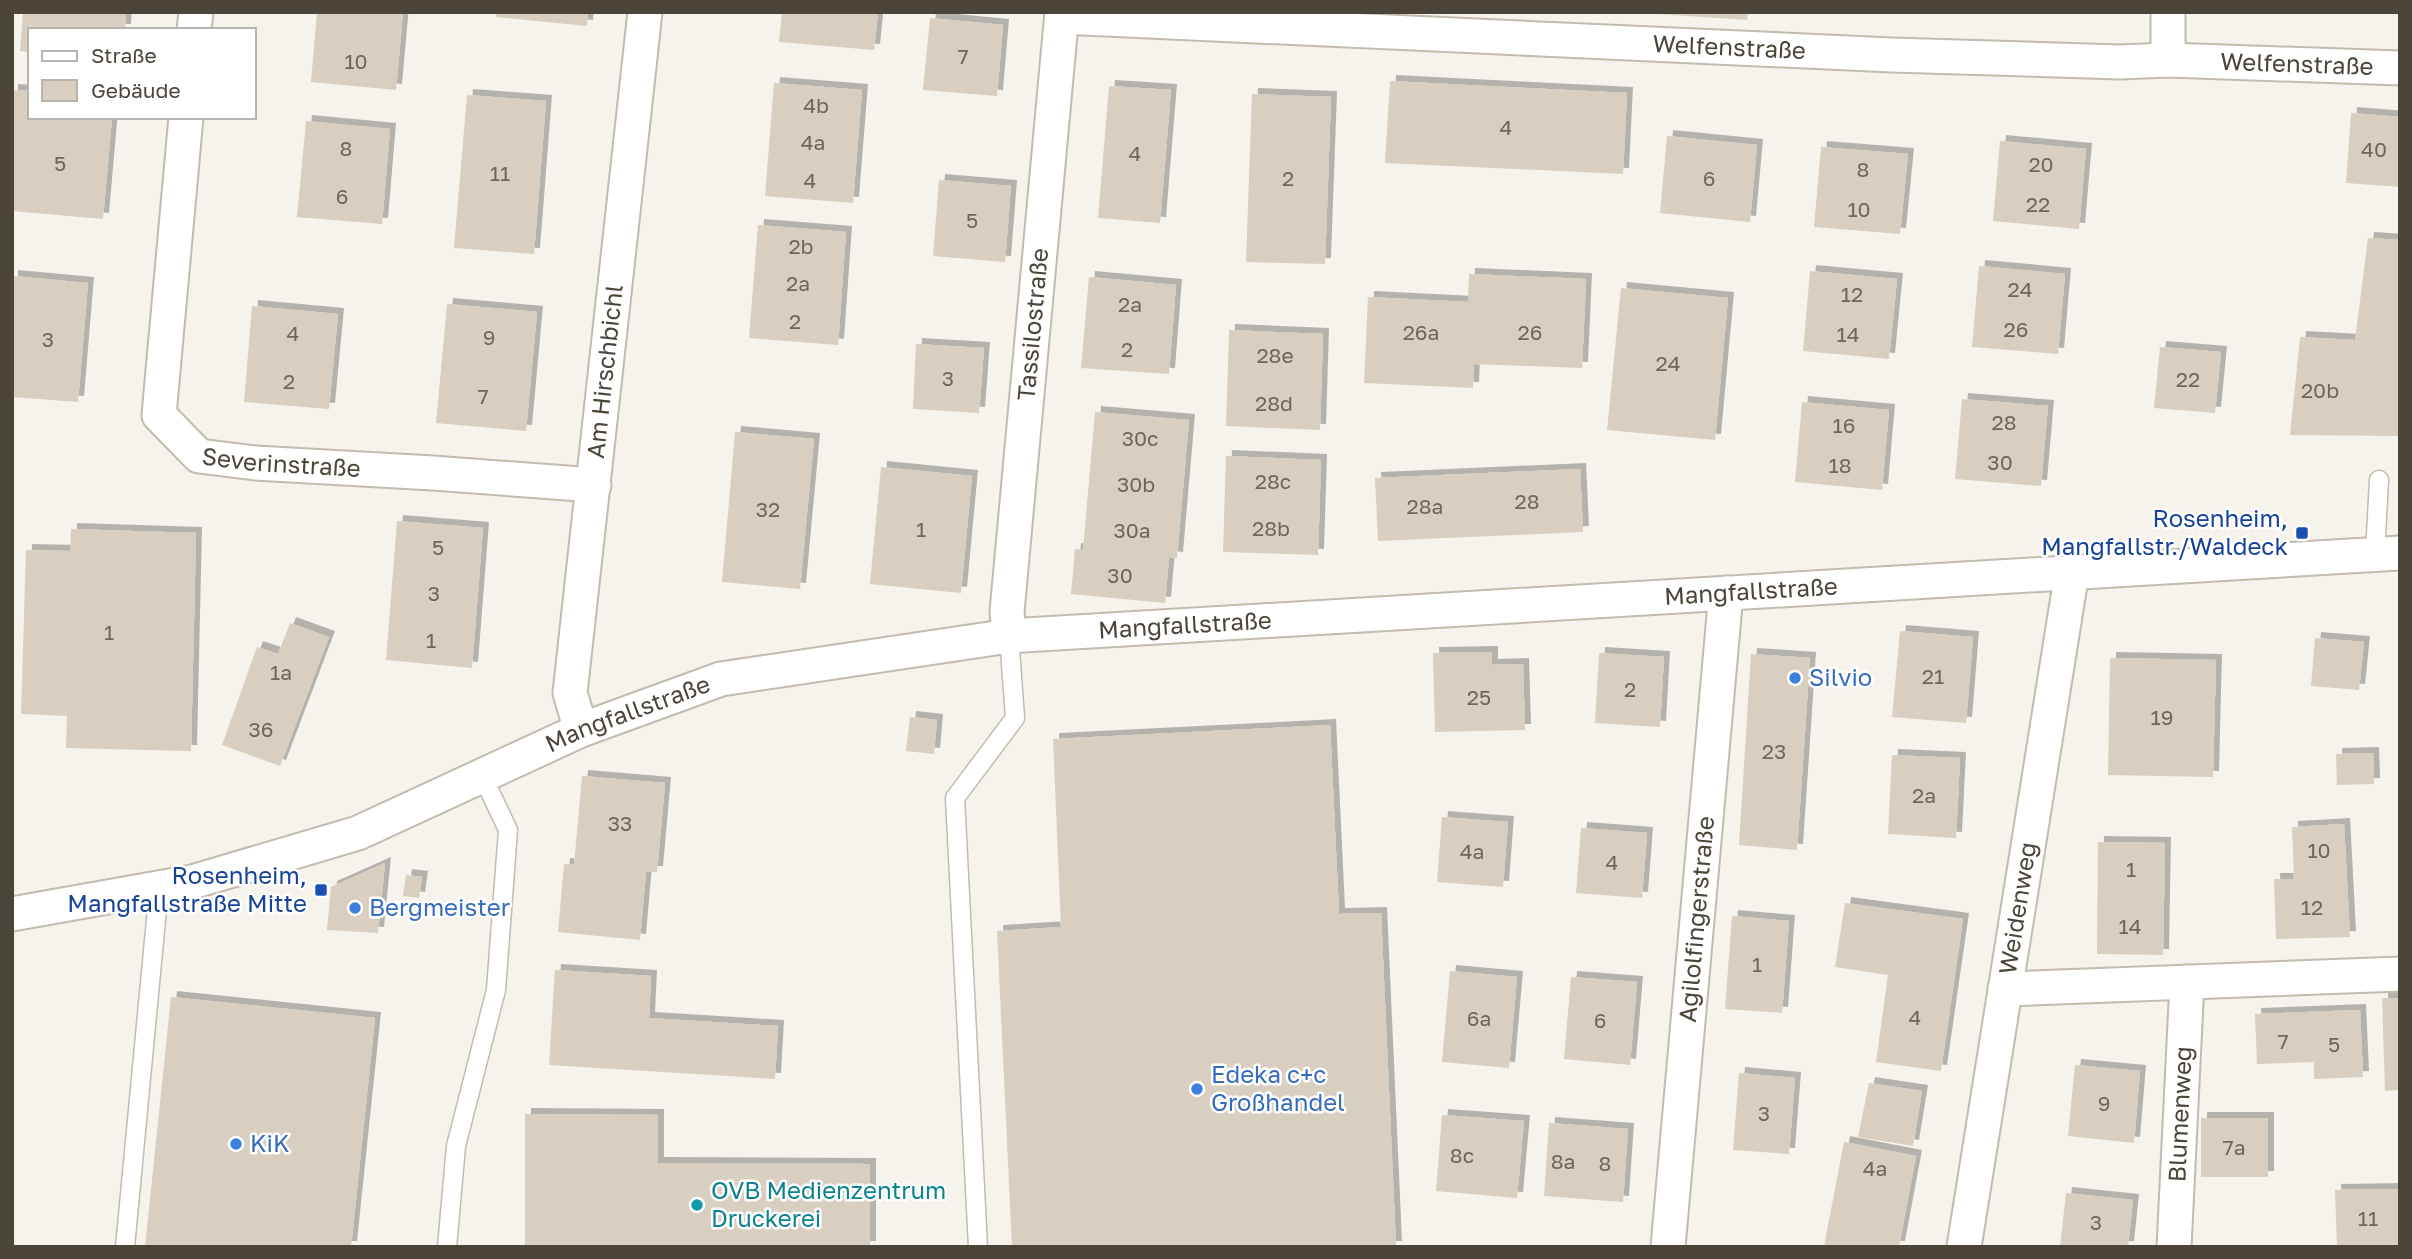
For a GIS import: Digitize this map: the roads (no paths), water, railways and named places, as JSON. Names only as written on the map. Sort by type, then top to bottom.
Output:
[{"type":"street","name":"Am Hirschbichl","points":[[581,730],[570,693],[645,12]]},
{"type":"street","points":[[2168,12],[2168,60]]},
{"type":"street","name":"Welfenstraße","points":[[1062,15],[1892,55],[2400,68]]},
{"type":"street","name":"Tassilostraße","points":[[1009,636],[1007,612],[1062,15]]},
{"type":"street","name":"Severinstraße","points":[[186,119],[159,415],[199,456],[255,463],[594,485]]},
{"type":"street","name":"Mangfallstraße","points":[[12,914],[192,882],[358,833],[581,730],[721,679],[1009,636],[2387,554]]},
{"type":"street","name":"Weidenweg","points":[[1964,1247],[2072,572]]},
{"type":"street","name":"Agilolfingerstraße","points":[[1668,1247],[1726,593]]},
{"type":"street","points":[[2006,989],[2400,974]]},
{"type":"street","name":"Blumenweg","points":[[2174,1247],[2187,982]]},
{"type":"lane","points":[[2379,480],[2387,554]]},
{"type":"lane","points":[[978,1247],[955,798],[1015,718],[1009,636]]},
{"type":"lane","points":[[447,1247],[456,1146],[496,990],[509,830],[482,775]]},
{"type":"lane","points":[[125,1247],[159,888]]},
{"type":"place","name":"Rosenheim, Mangfallstr./Waldeck","points":[[2302,533]]},
{"type":"place","name":"Silvio","points":[[1795,678]]},
{"type":"place","name":"Rosenheim, Mangfallstraße Mitte","points":[[321,890]]},
{"type":"place","name":"Bergmeister","points":[[355,908]]},
{"type":"place","name":"Edeka c+c Großhandel","points":[[1197,1089]]},
{"type":"place","name":"KiK","points":[[236,1144]]},
{"type":"place","name":"OVB Medienzentrum Druckerei","points":[[697,1205]]}]
